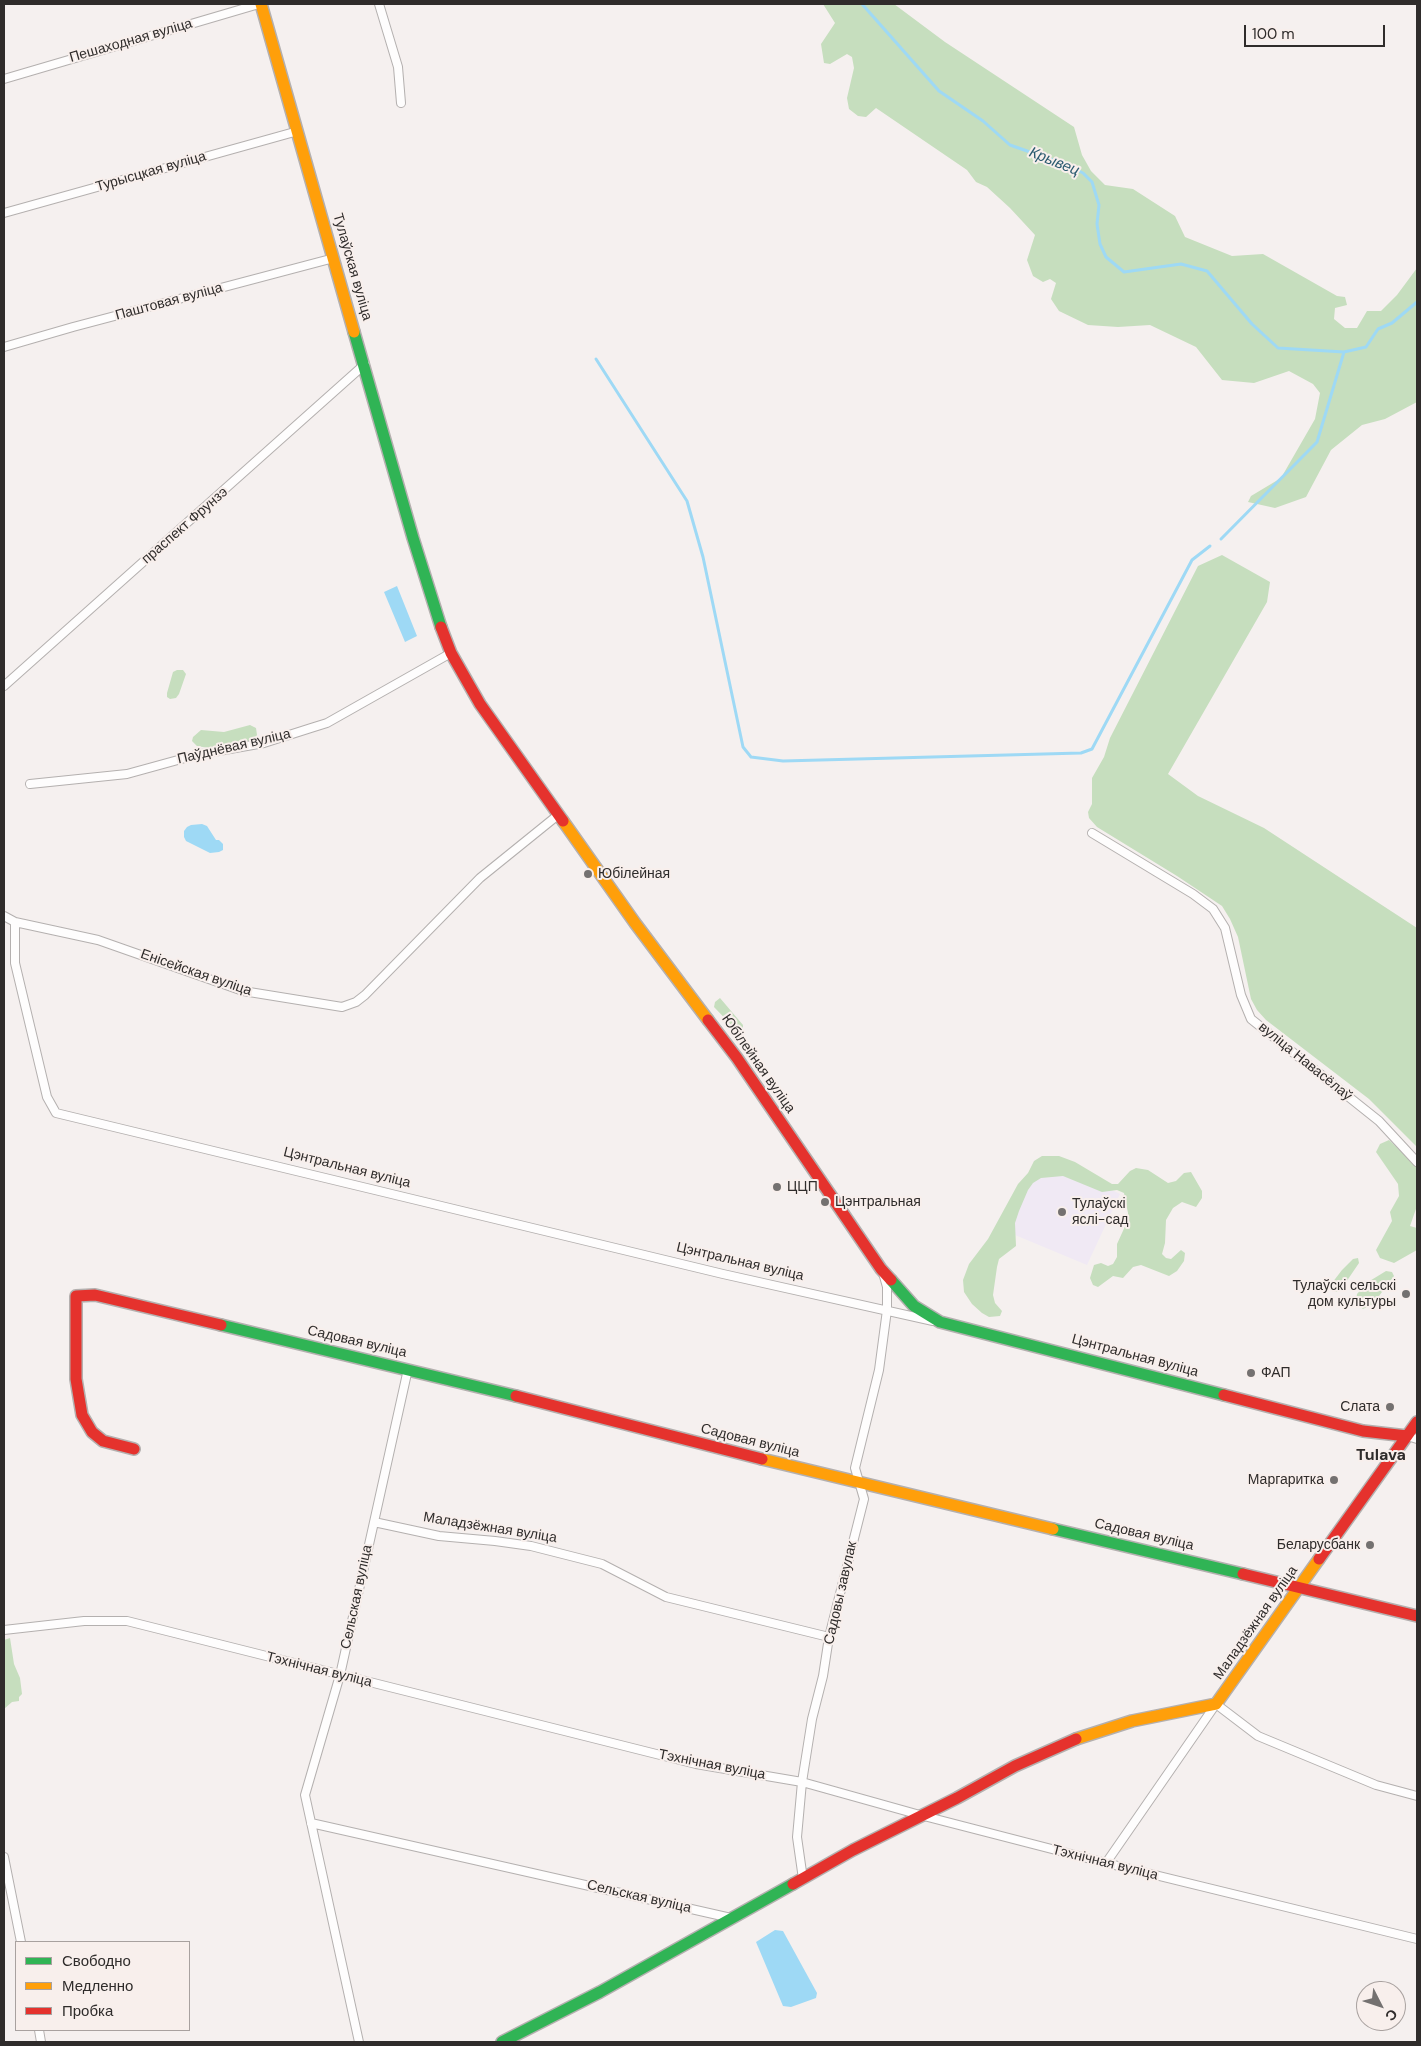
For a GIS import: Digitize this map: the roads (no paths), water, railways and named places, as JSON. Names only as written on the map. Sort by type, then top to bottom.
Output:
[{"type":"street","name":"Пешаходная вуліца","points":[[4,79],[260,4]]},
{"type":"street","name":"Тулаўская вуліца","points":[[260,4],[365,364],[413,538],[450,653]]},
{"type":"street","points":[[379,4],[398,67],[401,103]]},
{"type":"street","name":"Турысцкая вуліца","points":[[4,213],[298,131]]},
{"type":"street","name":"Паштовая вуліца","points":[[4,347],[83,324],[334,258]]},
{"type":"street","name":"праспект Фрунзэ","points":[[4,686],[365,364]]},
{"type":"street","name":"Паўднёвая вуліца","points":[[30,784],[127,774],[196,755],[264,743],[327,723],[450,653]]},
{"type":"street","name":"Юбілейная вуліца","points":[[450,653],[480,704],[635,923],[737,1058],[882,1269],[914,1306],[940,1322]]},
{"type":"street","name":"Енісейская вуліца","points":[[4,916],[15,922],[98,940],[243,991],[342,1007],[356,1002],[365,995],[480,878],[558,815]]},
{"type":"street","name":"вуліца Навасёлаў","points":[[1092,832],[1194,894],[1213,909],[1225,928],[1241,995],[1251,1019],[1379,1121],[1417,1162]]},
{"type":"street","name":"Цэнтральная вуліца","points":[[15,922],[15,963],[46,1097],[56,1113],[713,1271],[940,1322],[1363,1431],[1412,1438]]},
{"type":"street","name":"Садовы завулак","points":[[803,1878],[797,1837],[802,1782],[812,1719],[823,1676],[829,1637],[864,1499],[856,1468],[878,1370],[887,1310],[887,1287],[882,1269]]},
{"type":"street","name":"Садовая вуліца","points":[[134,1449],[103,1441],[92,1432],[82,1414],[76,1379],[76,1296],[95,1295],[408,1369],[861,1484],[1417,1616]]},
{"type":"street","name":"Сельская вуліца","points":[[359,2042],[306,1795],[340,1675],[408,1369]]},
{"type":"street","name":"Маладзёжная вуліца","points":[[1106,1863],[1300,1587],[1412,1438],[1417,1422]]},
{"type":"street","name":"Маладзёжная вуліца","points":[[374,1522],[439,1536],[531,1546],[602,1564],[666,1597],[829,1637]]},
{"type":"street","name":"Тэхнічная вуліца","points":[[4,1630],[84,1621],[127,1621],[696,1764],[802,1782],[920,1815],[1106,1863],[1417,1939]]},
{"type":"street","points":[[502,2042],[600,1992],[852,1850],[957,1798],[1015,1766],[1082,1736],[1132,1721],[1216,1704],[1258,1736],[1376,1785],[1417,1796]]},
{"type":"street","name":"Сельская вуліца","points":[[312,1823],[732,1918]]},
{"type":"street","points":[[4,1857],[21,1941]]},
{"type":"water","points":[[397,586],[417,636],[405,642],[384,592]]},
{"type":"water","points":[[202,824],[207,826],[216,840],[223,844],[223,850],[210,853],[186,841],[184,831],[187,827]]},
{"type":"water","points":[[775,1930],[783,1931],[817,1993],[816,1998],[791,2007],[783,2006],[756,1942]]},
{"type":"waterway","name":"Крывец","points":[[862,4],[939,91],[983,121],[1010,145],[1067,165],[1083,173],[1092,182],[1099,205],[1097,224],[1100,244],[1106,257],[1124,272],[1181,264],[1207,271],[1252,324],[1278,348],[1344,352],[1366,347],[1378,329],[1392,323],[1417,302]]},
{"type":"waterway","points":[[1221,539],[1317,442],[1344,352]]},
{"type":"waterway","points":[[596,359],[687,501],[703,557],[743,747],[751,757],[783,761],[1081,753],[1092,749],[1192,560],[1210,546]]},
{"type":"place","name":"Юбілейная","points":[[588,874]]},
{"type":"place","name":"ЦЦП","points":[[777,1187]]},
{"type":"place","name":"Цэнтральная","points":[[825,1202]]},
{"type":"place","name":"Тулаўскі яслі-сад","points":[[1062,1212]]},
{"type":"place","name":"Тулаўскі сельскі дом культуры","points":[[1406,1294]]},
{"type":"place","name":"ФАП","points":[[1251,1373]]},
{"type":"place","name":"Слата","points":[[1390,1407]]},
{"type":"place","name":"Маргаритка","points":[[1334,1480]]},
{"type":"place","name":"Беларусбанк","points":[[1370,1545]]},
{"type":"district","name":"Tulava","points":[[1381,1456]]}]
